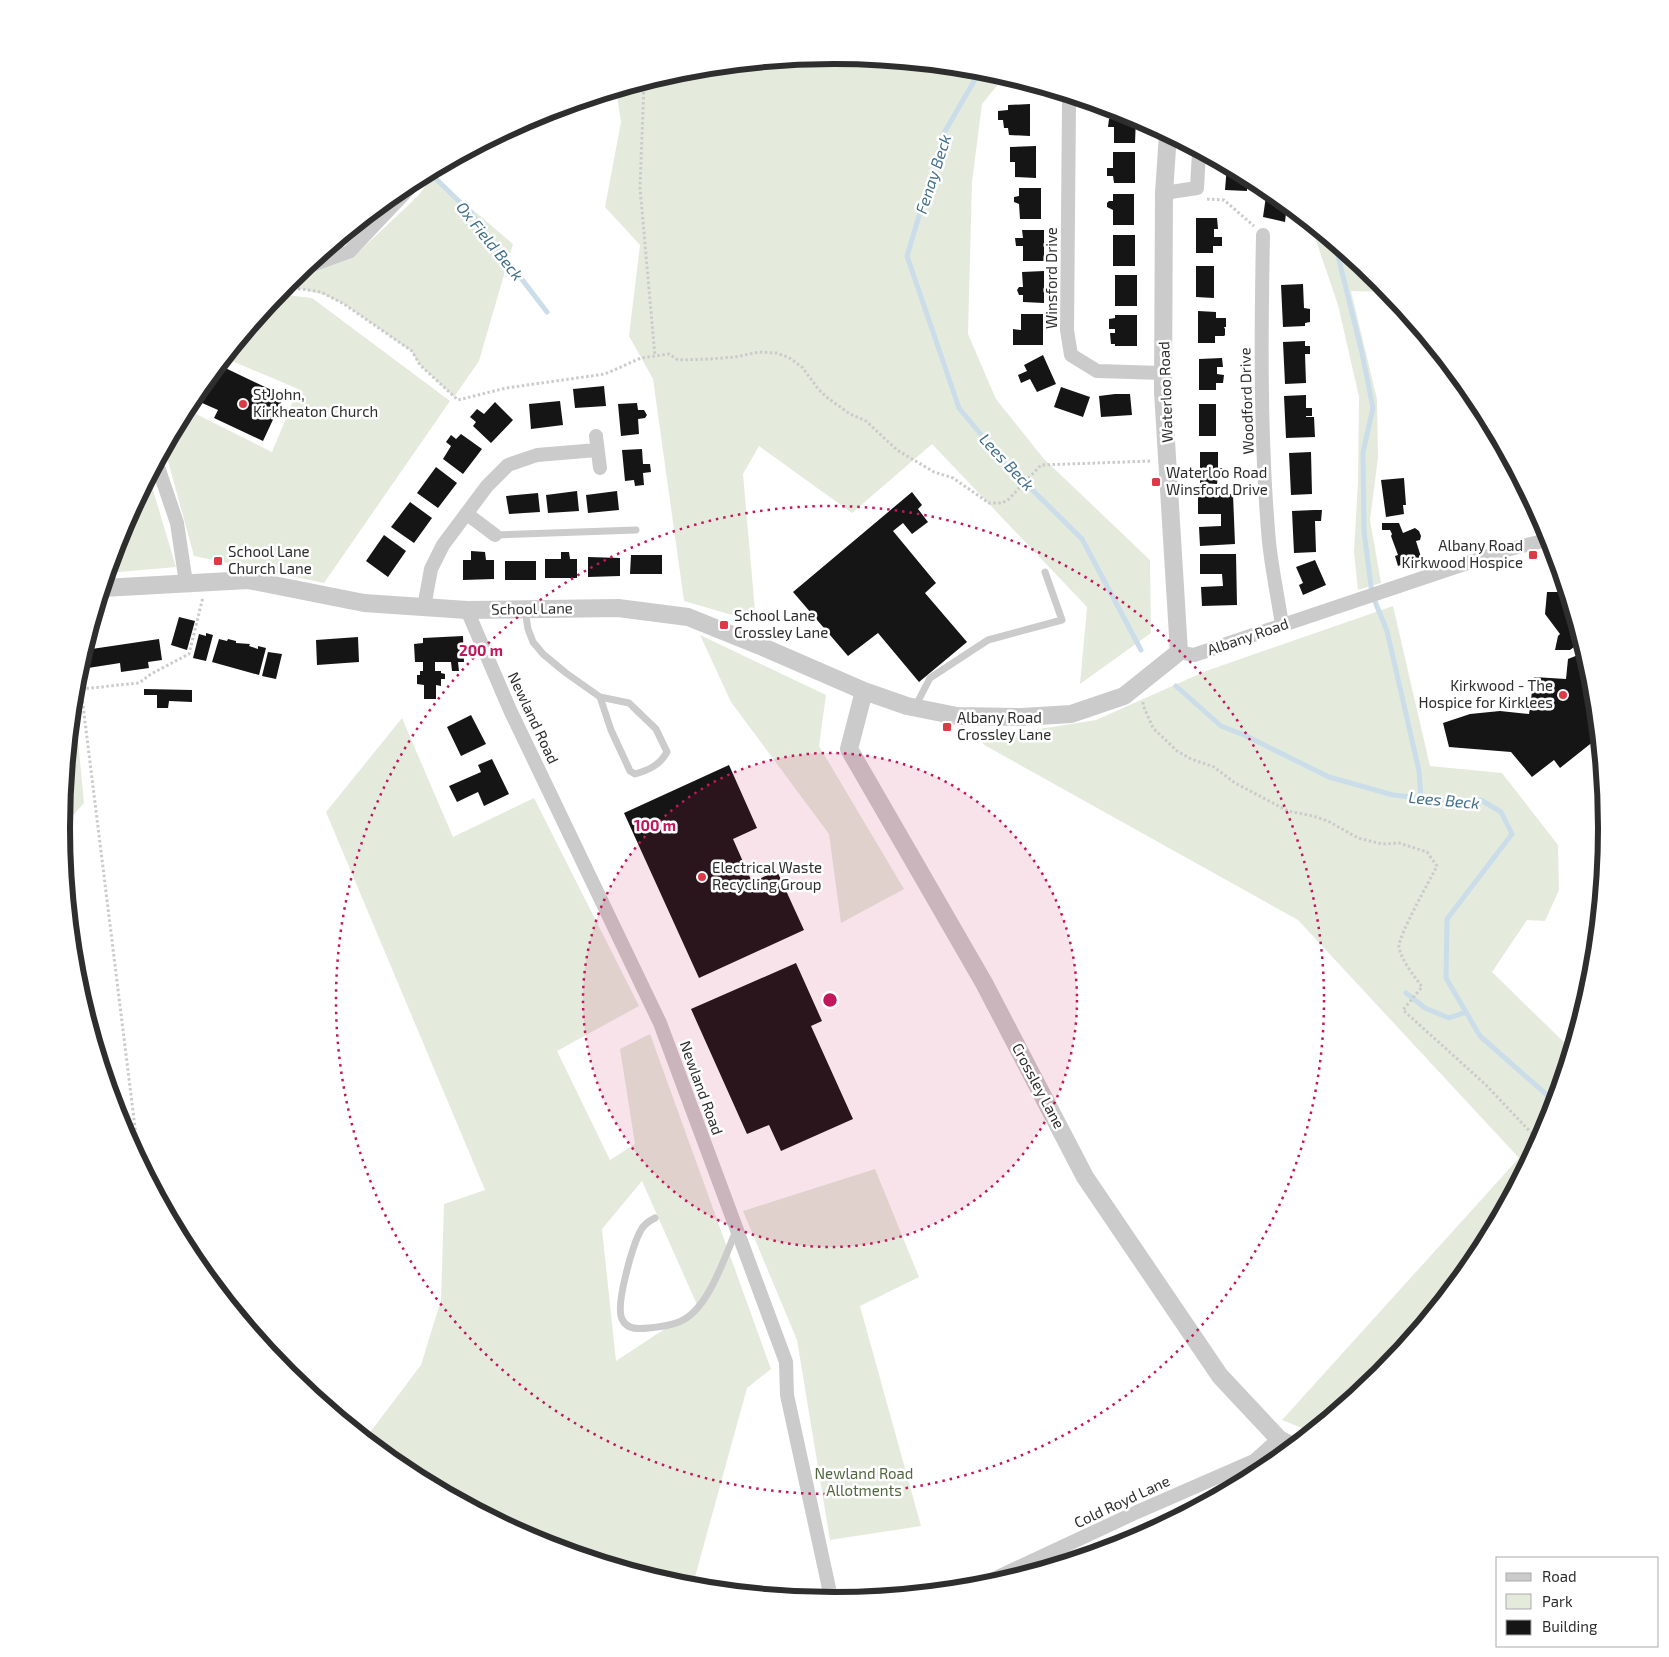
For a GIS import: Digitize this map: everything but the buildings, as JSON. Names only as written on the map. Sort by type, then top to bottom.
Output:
[{"type":"street","name":"Winsford Drive","points":[[1069,103],[1068,330],[1071,355],[1098,371],[1163,373]]},
{"type":"street","name":"Waterloo Road","points":[[1168,141],[1164,192],[1163,373],[1179,652]]},
{"type":"street","points":[[1164,192],[1197,188],[1199,156]]},
{"type":"street","points":[[322,262],[349,252],[396,203]]},
{"type":"street","name":"Woodford Drive","points":[[1263,235],[1261,338],[1265,460],[1270,544],[1282,625]]},
{"type":"street","points":[[596,436],[600,468]]},
{"type":"street","points":[[424,607],[432,569],[443,546],[487,486],[508,465],[537,455],[597,450]]},
{"type":"street","points":[[159,470],[178,523],[186,583]]},
{"type":"street","points":[[467,514],[495,535]]},
{"type":"street","name":"Albany Road","points":[[1179,652],[1194,655],[1506,550],[1543,541]]},
{"type":"street","name":"School Lane","points":[[109,588],[248,580],[364,603],[467,610],[618,608],[688,617],[864,691]]},
{"type":"street","name":"Newland Road","points":[[467,610],[510,710],[660,1023],[786,1362],[787,1395],[830,1593]]},
{"type":"street","points":[[864,691],[914,707],[957,716],[1022,717],[1071,714],[1124,696],[1179,652]]},
{"type":"street","name":"Crossley Lane","points":[[864,691],[849,749],[984,983],[1085,1177],[1220,1376],[1287,1443]]},
{"type":"street","name":"Cold Royd Lane","points":[[1004,1574],[1137,1512],[1254,1461],[1287,1443]]},
{"type":"lane","points":[[495,535],[636,530]]},
{"type":"lane","points":[[914,707],[930,678],[988,640],[1062,620],[1045,572]]},
{"type":"lane","points":[[525,609],[528,629],[533,642],[542,654],[600,697],[629,703],[656,729],[666,752],[662,760],[649,770],[635,774],[630,771],[611,730],[600,697]]},
{"type":"lane","points":[[655,1218],[649,1221],[638,1234],[622,1289],[620,1310],[622,1318],[630,1327],[661,1327],[680,1322],[691,1315],[703,1304],[737,1231]]},
{"type":"path","points":[[644,88],[640,188],[655,356]]},
{"type":"path","points":[[1197,188],[1199,198],[1224,200],[1263,235]]},
{"type":"path","points":[[293,289],[321,292],[344,304],[412,351],[420,365],[458,400],[506,388],[605,374],[642,358],[655,356],[669,354],[678,360],[735,357],[759,352],[776,353],[788,357],[802,367],[819,390],[829,399],[850,414],[866,421],[898,450],[934,472],[953,478],[990,502],[1002,503],[1009,499],[1041,465],[1169,460]]},
{"type":"path","points":[[82,689],[139,682],[190,654],[202,602]]},
{"type":"path","points":[[1142,681],[1143,705],[1154,728],[1177,751],[1191,759],[1214,767],[1235,783],[1288,811],[1328,821],[1358,838],[1382,844],[1399,843],[1427,852],[1437,866],[1405,928],[1399,945],[1405,962],[1422,987],[1403,1010],[1485,1084],[1534,1136]]},
{"type":"path","points":[[82,694],[136,1140]]},
{"type":"green space","points":[[784,65],[885,65],[934,70],[1000,82],[982,104],[972,182],[968,334],[996,399],[1044,459],[1150,560],[1151,633],[1080,684],[1087,607],[932,444],[852,513],[759,446],[743,474],[756,622],[684,601],[653,379],[629,336],[640,245],[605,207],[621,122],[617,96],[685,78],[735,70]]},
{"type":"green space","points":[[434,177],[513,244],[479,361],[454,397],[420,365],[411,351],[344,304],[325,295],[293,289],[310,273],[351,259],[418,196],[430,180]]},
{"type":"green space","points":[[1313,233],[1339,254],[1378,292],[1351,291],[1377,399],[1378,457],[1370,520],[1381,583],[1358,590],[1354,552],[1358,482],[1359,397],[1338,305]]},
{"type":"green space","points":[[287,295],[312,298],[450,401],[324,583],[194,556],[168,461],[168,453],[172,446],[193,413],[272,452],[298,389],[230,360]]},
{"type":"green space","points":[[152,485],[176,567],[114,572],[128,536]]},
{"type":"green space","points":[[1393,606],[1430,766],[1502,773],[1558,845],[1559,890],[1545,921],[1527,920],[1492,972],[1567,1045],[1559,1074],[1541,1121],[1497,1211],[1441,1294],[1409,1333],[1375,1369],[1339,1403],[1306,1430],[1282,1420],[1519,1158],[1298,920],[986,746],[965,730],[1033,730],[1096,720],[1206,671]]},
{"type":"green space","points":[[700,635],[826,695],[819,746],[904,889],[841,923],[829,834],[731,702]]},
{"type":"green space","points":[[402,718],[453,837],[534,798],[639,1006],[557,1051],[610,1160],[635,1144],[620,1049],[650,1034],[771,1369],[747,1388],[694,1580],[589,1553],[542,1535],[452,1491],[368,1435],[421,1365],[441,1300],[444,1204],[485,1190],[326,812]],"holes":[[[642,1181],[698,1307],[616,1361],[602,1229]]]},
{"type":"green space","points":[[77,725],[84,803],[70,819],[71,778]]},
{"type":"green space","name":"Newland Road Allotments","points":[[875,1169],[919,1277],[860,1306],[921,1526],[830,1540],[797,1340],[743,1211]]},
{"type":"waterway","name":"Lees Beck","points":[[976,77],[944,133],[907,256],[959,408],[1003,461],[1082,539],[1141,650]]},
{"type":"waterway","name":"Ox Field Beck","points":[[434,177],[471,213],[547,312]]},
{"type":"waterway","points":[[1337,252],[1362,353],[1373,408],[1363,452],[1364,531],[1372,594],[1387,631],[1419,771],[1421,799]]},
{"type":"waterway","name":"Lees Beck","points":[[1176,686],[1221,726],[1244,735],[1329,777],[1393,795],[1450,801],[1481,800],[1501,812],[1512,834],[1447,919],[1446,978],[1480,1036],[1550,1098]]},
{"type":"waterway","points":[[1406,993],[1425,1008],[1449,1018],[1466,1012]]},
{"type":"place","name":"St John, Kirkheaton Church","points":[[243,404]]},
{"type":"place","name":"Waterloo Road Winsford Drive","points":[[1156,482]]},
{"type":"place","name":"Albany Road Kirkwood Hospice","points":[[1533,555]]},
{"type":"place","name":"School Lane Church Lane","points":[[218,561]]},
{"type":"place","name":"School Lane Crossley Lane","points":[[724,625]]},
{"type":"place","name":"Kirkwood - The Hospice for Kirklees","points":[[1563,695]]},
{"type":"place","name":"Albany Road Crossley Lane","points":[[947,727]]},
{"type":"place","name":"Electrical Waste Recycling Group","points":[[702,877]]},
{"type":"water label","name":"Fenay Beck","points":[[933,174]]}]
